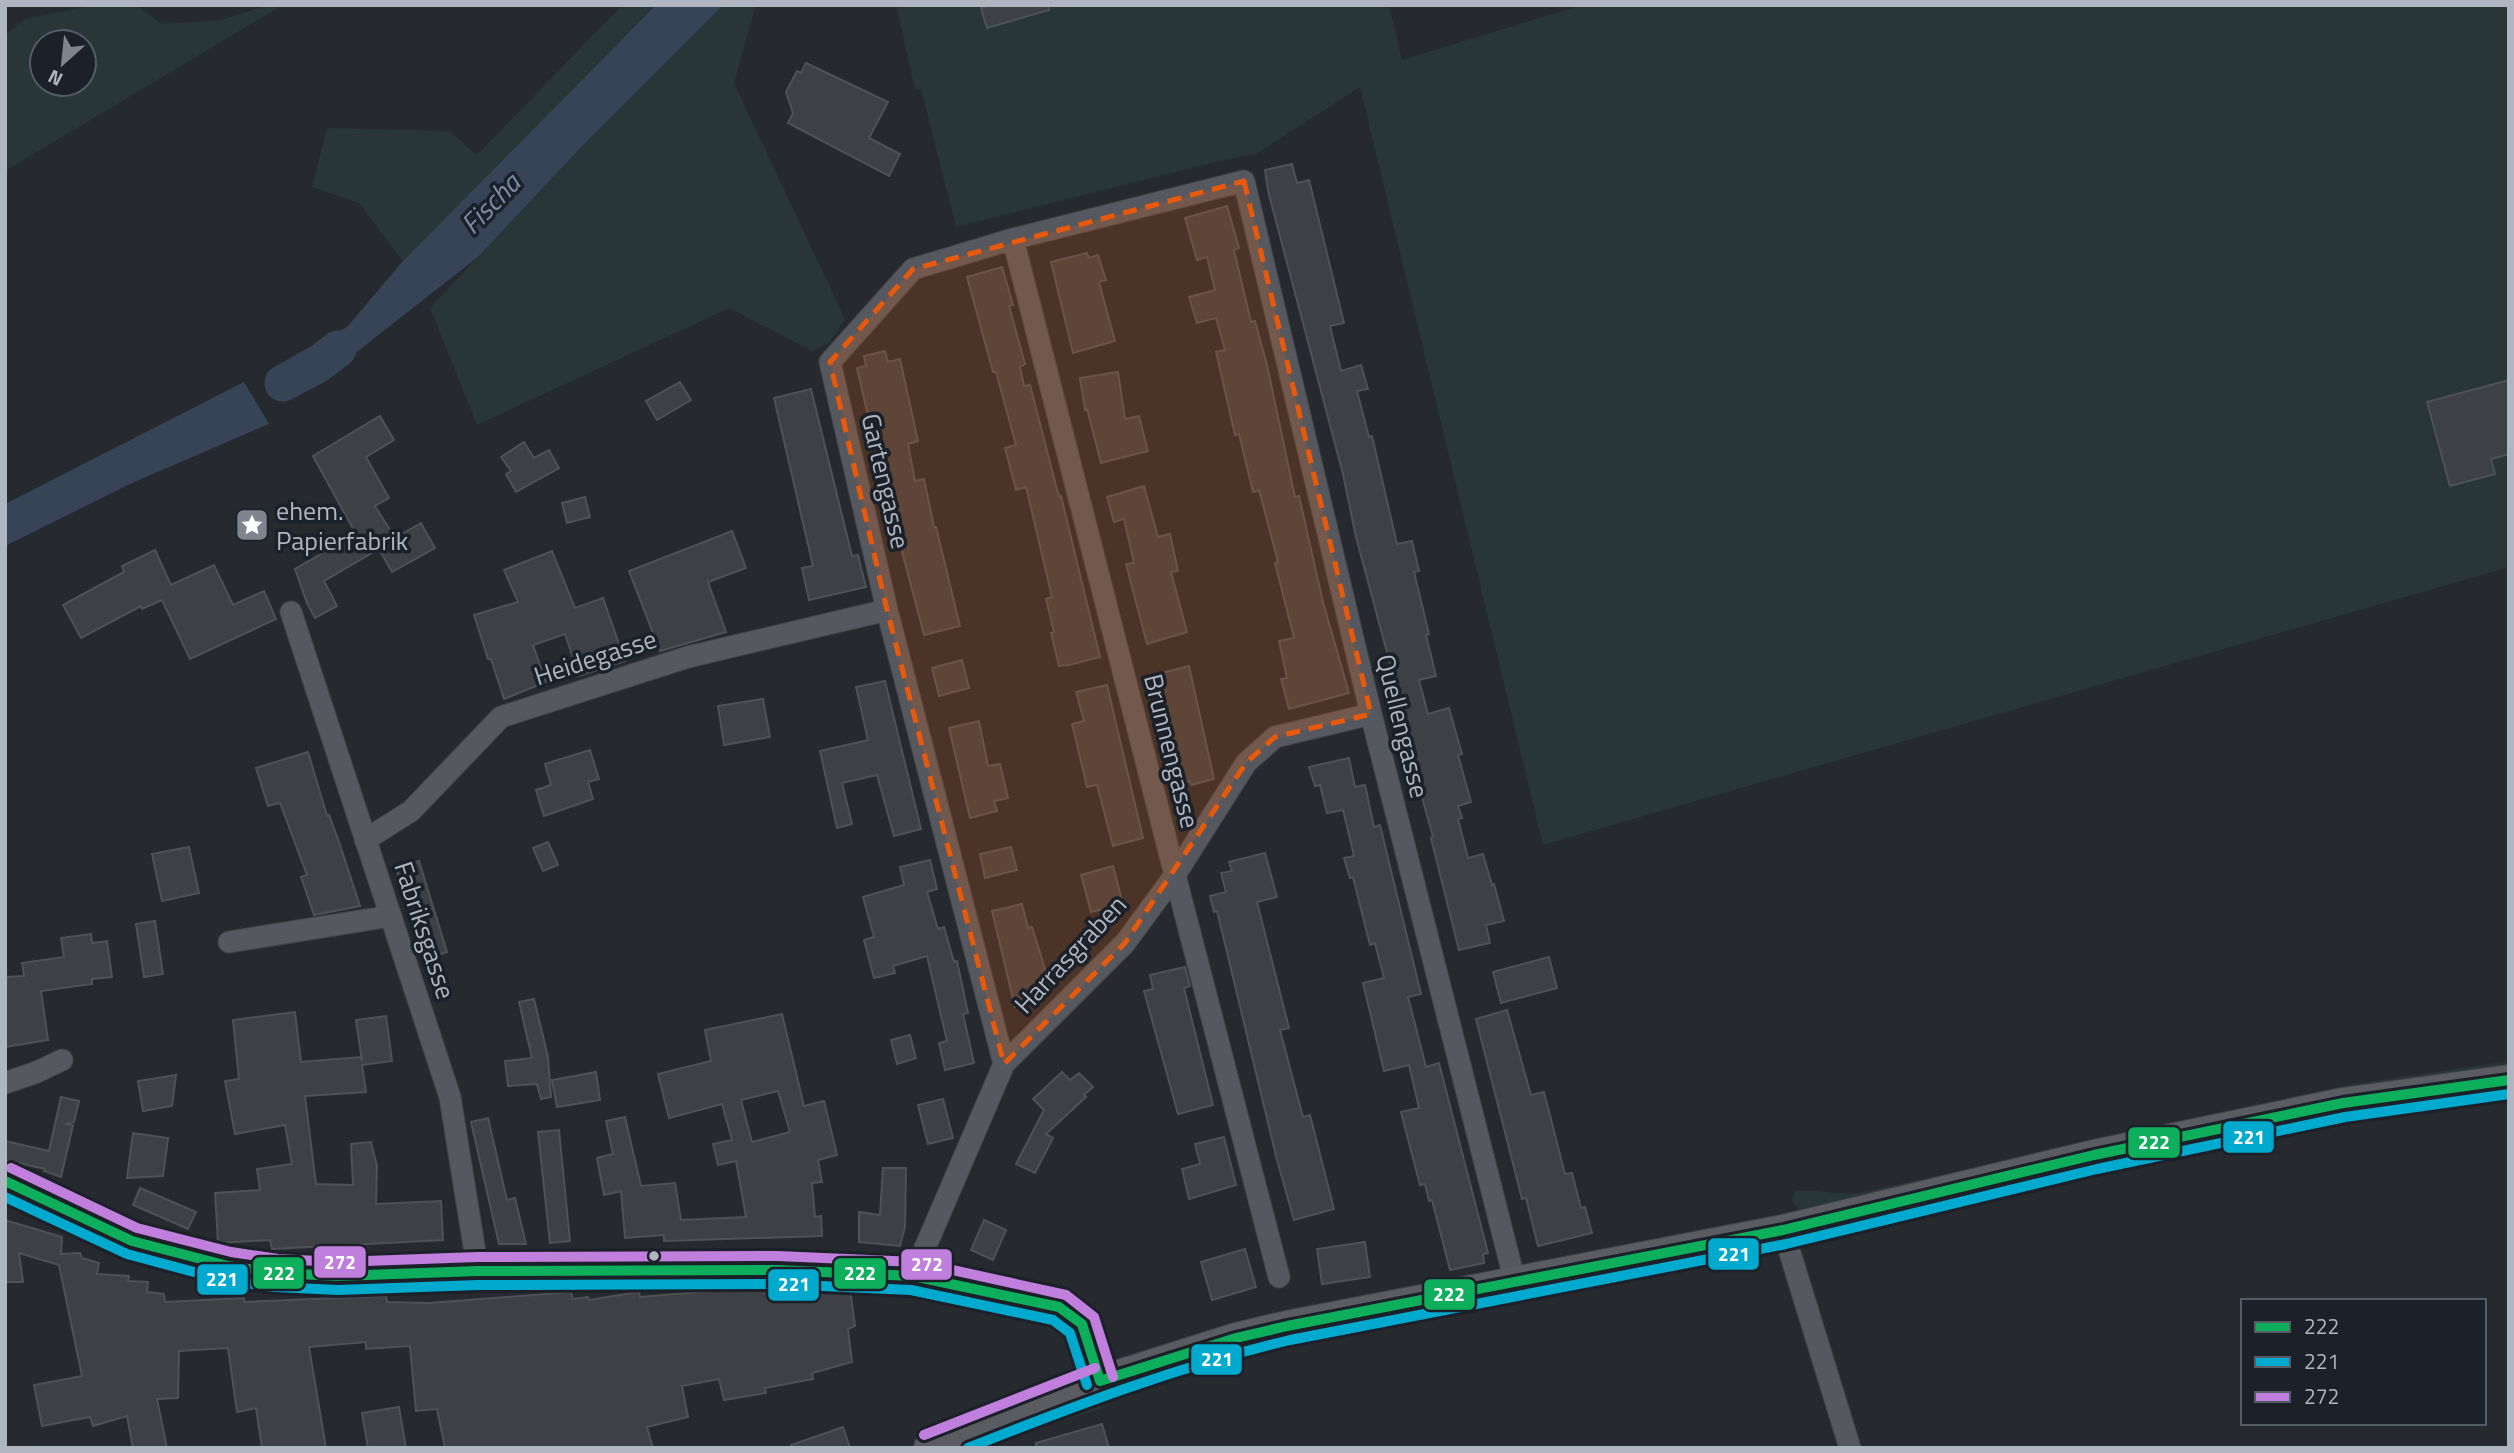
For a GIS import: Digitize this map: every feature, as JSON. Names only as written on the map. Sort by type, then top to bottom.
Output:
[{"type":"main road","points":[[929,1448],[1100,1381],[1236,1338],[1783,1230],[2094,1155],[2343,1103],[2509,1080]]},
{"type":"street","name":"Gartengasse","points":[[1004,1064],[887,610],[830,362],[913,269],[1013,239],[1244,181]]},
{"type":"street","name":"Quellengasse","points":[[1244,181],[1371,714],[1515,1282]]},
{"type":"street","name":"Brunnengasse","points":[[1013,239],[1279,1276]]},
{"type":"street","name":"Heidegasse","points":[[365,840],[411,811],[501,717],[688,657],[887,610]]},
{"type":"street","name":"Fabriksgasse","points":[[291,612],[450,1097],[478,1271]]},
{"type":"street","name":"Harrasgraben","points":[[913,1276],[1004,1064],[1125,943],[1175,876],[1246,763],[1275,737],[1371,714]]},
{"type":"street","points":[[229,942],[391,916]]},
{"type":"street","points":[[5,1083],[62,1060]]},
{"type":"street","points":[[5,1181],[132,1241],[228,1266],[277,1273],[338,1276],[478,1271],[777,1270],[913,1276],[1059,1307],[1082,1324],[1100,1381]]},
{"type":"street","points":[[1783,1230],[1850,1448]]},
{"type":"highlighted area","points":[[1244,181],[1371,714],[1275,737],[1246,763],[1125,943],[1004,1064],[887,610],[830,362],[913,269]]},
{"type":"shaded area","points":[[94,5],[136,5],[162,24],[221,20],[269,5],[283,5],[5,171],[5,35],[25,19]]},
{"type":"shaded area","points":[[622,5],[656,5],[403,261],[359,203],[312,187],[327,128],[449,131],[477,155]]},
{"type":"shaded area","points":[[723,5],[756,5],[734,83],[845,319],[829,343],[812,351],[729,308],[477,425],[430,308],[586,142]]},
{"type":"shaded area","points":[[896,5],[1389,5],[1402,60],[1582,5],[2509,5],[2509,567],[1543,845],[1360,87],[1256,154],[956,227],[921,89],[915,89]]},
{"type":"shaded area","points":[[2509,1061],[2509,1071],[1804,1215],[1792,1201],[1794,1192],[1808,1190],[1859,1193],[2355,1084]]},
{"type":"shaded area","points":[[1095,1399],[1101,1400],[1103,1404],[1100,1409],[1066,1419],[1063,1412]]},
{"type":"water","points":[[656,5],[723,5],[586,142],[478,257],[340,365],[298,381],[286,360],[347,327],[403,261]]},
{"type":"water","points":[[244,382],[269,424],[132,483],[5,546],[5,504]]},
{"type":"building","points":[[991,5],[1048,5],[1049,10],[987,28],[981,8]]},
{"type":"building","points":[[806,63],[888,102],[869,138],[900,154],[889,176],[788,123],[793,113],[786,92],[797,71],[801,73]]},
{"type":"building","points":[[1292,164],[1297,183],[1309,180],[1344,323],[1330,326],[1341,371],[1361,365],[1368,389],[1357,391],[1369,437],[1372,436],[1397,544],[1412,541],[1419,571],[1414,572],[1436,676],[1419,680],[1428,714],[1449,708],[1462,754],[1458,755],[1471,802],[1458,806],[1462,818],[1458,819],[1468,858],[1483,854],[1504,921],[1486,925],[1490,943],[1459,950],[1431,838],[1433,837],[1401,721],[1403,720],[1389,660],[1356,537],[1343,474],[1268,191],[1265,170]]},
{"type":"building","points":[[1227,206],[1239,248],[1234,250],[1251,322],[1255,321],[1267,365],[1295,497],[1299,496],[1323,602],[1349,693],[1289,709],[1281,679],[1287,678],[1279,641],[1294,638],[1275,563],[1278,562],[1259,490],[1253,492],[1239,434],[1235,435],[1216,352],[1225,350],[1216,318],[1197,323],[1189,297],[1215,290],[1207,257],[1197,260],[1185,218]]},
{"type":"building","points":[[1087,253],[1089,258],[1098,255],[1106,280],[1099,282],[1115,341],[1073,353],[1051,262]]},
{"type":"building","points":[[1002,267],[1013,305],[1009,306],[1025,364],[1020,367],[1024,386],[1030,385],[1059,497],[1061,496],[1100,657],[1069,665],[1059,666],[1046,599],[1052,597],[1026,487],[1016,490],[1005,448],[1016,445],[967,277]]},
{"type":"building","points":[[885,351],[888,362],[900,359],[918,441],[908,444],[915,481],[924,479],[960,626],[924,635],[894,521],[892,522],[857,368],[866,366],[864,356]]},
{"type":"building","points":[[1118,372],[1125,419],[1139,416],[1148,451],[1101,463],[1087,409],[1085,410],[1080,378]]},
{"type":"building","points":[[2509,380],[2509,454],[2491,459],[2495,474],[2450,486],[2427,402]]},
{"type":"building","points":[[680,382],[691,400],[657,420],[646,401]]},
{"type":"building","points":[[811,389],[852,556],[858,555],[866,587],[809,600],[802,568],[813,566],[774,398]]},
{"type":"building","points":[[380,416],[394,440],[366,457],[389,498],[375,506],[395,538],[421,523],[435,548],[392,572],[379,549],[324,581],[337,606],[315,618],[295,569],[356,534],[313,456]]},
{"type":"building","points":[[524,442],[534,458],[549,450],[559,468],[516,492],[506,474],[511,471],[501,457]]},
{"type":"building","points":[[1144,486],[1158,537],[1170,534],[1178,571],[1171,572],[1187,632],[1147,644],[1126,564],[1134,563],[1124,519],[1114,522],[1107,497]]},
{"type":"building","points":[[585,497],[590,517],[567,523],[562,503]]},
{"type":"building","points":[[732,531],[746,568],[708,582],[726,632],[660,651],[629,571]]},
{"type":"building","points":[[155,550],[171,585],[214,565],[233,605],[264,591],[276,619],[190,659],[162,600],[142,609],[141,606],[81,638],[63,605],[124,572],[122,566]]},
{"type":"building","points":[[552,551],[575,608],[603,598],[625,661],[579,676],[565,634],[533,645],[546,682],[504,699],[474,615],[518,602],[504,570]]},
{"type":"building","points":[[962,660],[969,688],[939,696],[932,668]]},
{"type":"building","points":[[1189,666],[1214,779],[1191,785],[1190,781],[1181,784],[1153,675]]},
{"type":"building","points":[[885,681],[921,829],[894,836],[877,775],[842,783],[852,824],[837,828],[820,751],[868,740],[856,687]]},
{"type":"building","points":[[1107,685],[1143,838],[1113,846],[1097,785],[1087,787],[1072,724],[1084,721],[1076,692]]},
{"type":"building","points":[[763,699],[770,737],[724,745],[718,706]]},
{"type":"building","points":[[979,721],[988,766],[1000,764],[1008,798],[994,801],[997,811],[970,818],[949,728]]},
{"type":"building","points":[[590,750],[599,779],[588,782],[593,799],[544,816],[536,790],[551,785],[545,764]]},
{"type":"building","points":[[308,752],[327,816],[329,815],[360,906],[314,915],[301,877],[307,875],[280,803],[268,806],[256,768]]},
{"type":"building","points":[[1349,758],[1355,787],[1365,785],[1374,827],[1380,825],[1421,994],[1408,997],[1426,1067],[1439,1063],[1488,1253],[1483,1254],[1484,1263],[1450,1270],[1432,1200],[1429,1201],[1425,1184],[1420,1185],[1401,1112],[1419,1108],[1409,1065],[1384,1071],[1363,983],[1384,978],[1375,943],[1370,945],[1353,877],[1350,878],[1344,858],[1354,856],[1343,810],[1327,813],[1320,785],[1315,786],[1309,767]]},
{"type":"building","points":[[548,842],[558,865],[543,871],[533,848]]},
{"type":"building","points":[[189,847],[199,893],[162,901],[152,854]]},
{"type":"building","points":[[1011,847],[1017,870],[985,878],[980,854]]},
{"type":"building","points":[[1265,853],[1277,897],[1257,902],[1289,1028],[1280,1030],[1303,1117],[1310,1115],[1334,1209],[1294,1220],[1217,911],[1214,912],[1210,896],[1226,892],[1221,873],[1232,871],[1229,862]]},
{"type":"building","points":[[930,860],[937,889],[927,892],[938,929],[944,927],[954,962],[957,961],[968,1013],[963,1014],[974,1063],[945,1070],[939,1043],[947,1041],[927,956],[893,966],[895,973],[874,978],[864,940],[874,937],[863,897],[904,885],[900,867]]},
{"type":"building","points":[[419,861],[447,952],[423,959],[396,868]]},
{"type":"building","points":[[1113,866],[1123,904],[1091,912],[1081,875]]},
{"type":"building","points":[[1022,904],[1028,928],[1032,927],[1052,991],[1040,995],[1041,1000],[1015,1007],[992,911]]},
{"type":"building","points":[[155,921],[163,974],[144,977],[136,924]]},
{"type":"building","points":[[91,934],[92,943],[107,941],[112,977],[92,979],[92,984],[41,991],[48,1040],[5,1047],[5,977],[24,976],[22,963],[64,957],[61,938]]},
{"type":"building","points":[[1549,957],[1557,988],[1501,1003],[1493,972]]},
{"type":"building","points":[[1185,967],[1190,986],[1184,988],[1213,1105],[1178,1114],[1144,991],[1153,989],[1150,975]]},
{"type":"building","points":[[534,999],[548,1057],[551,1097],[541,1099],[537,1084],[508,1086],[505,1061],[532,1058],[519,1002]]},
{"type":"building","points":[[1507,1010],[1531,1095],[1544,1092],[1565,1174],[1572,1173],[1581,1208],[1585,1207],[1592,1233],[1538,1246],[1526,1198],[1522,1199],[1476,1019]]},
{"type":"building","points":[[295,1012],[301,1062],[361,1057],[362,1061],[356,1020],[386,1016],[392,1061],[362,1065],[366,1092],[305,1096],[316,1184],[353,1185],[351,1144],[371,1142],[377,1166],[376,1204],[441,1201],[443,1240],[272,1249],[270,1240],[218,1243],[215,1193],[260,1190],[257,1169],[292,1164],[285,1125],[235,1134],[225,1081],[239,1079],[233,1020]]},
{"type":"building","points":[[782,1014],[804,1106],[824,1101],[837,1155],[818,1160],[822,1182],[812,1183],[815,1217],[821,1216],[822,1236],[664,1241],[664,1235],[625,1238],[621,1191],[604,1195],[597,1158],[613,1154],[606,1121],[625,1117],[641,1186],[675,1183],[681,1220],[746,1217],[736,1161],[718,1165],[713,1144],[732,1140],[722,1104],[669,1118],[658,1074],[711,1061],[705,1030]],"holes":[[[778,1091],[790,1132],[752,1142],[741,1100]]]},
{"type":"building","points":[[910,1035],[916,1058],[897,1064],[891,1040]]},
{"type":"building","points":[[596,1072],[600,1100],[557,1107],[552,1080]]},
{"type":"building","points":[[1062,1072],[1070,1080],[1079,1073],[1093,1087],[1084,1095],[1086,1097],[1046,1134],[1053,1138],[1035,1173],[1016,1164],[1044,1110],[1033,1099]]},
{"type":"building","points":[[176,1075],[172,1106],[143,1111],[138,1081]]},
{"type":"building","points":[[61,1097],[79,1101],[74,1122],[65,1124],[73,1125],[61,1177],[44,1171],[45,1169],[5,1160],[5,1141],[49,1151]]},
{"type":"building","points":[[943,1099],[953,1138],[928,1144],[918,1105]]},
{"type":"building","points":[[488,1118],[507,1200],[515,1198],[526,1244],[499,1244],[471,1122]]},
{"type":"building","points":[[559,1130],[570,1241],[550,1243],[538,1132]]},
{"type":"building","points":[[133,1133],[168,1138],[163,1176],[127,1178]]},
{"type":"building","points":[[1224,1137],[1236,1185],[1189,1199],[1182,1169],[1200,1164],[1195,1144]]},
{"type":"building","points":[[883,1168],[906,1168],[905,1227],[900,1246],[859,1242],[859,1212],[880,1215]]},
{"type":"building","points":[[140,1188],[196,1212],[188,1229],[133,1205]]},
{"type":"building","points":[[5,1220],[62,1237],[61,1254],[80,1253],[82,1258],[99,1263],[97,1274],[129,1276],[128,1281],[148,1282],[147,1292],[164,1294],[165,1302],[244,1298],[244,1302],[386,1296],[387,1302],[429,1303],[571,1292],[573,1299],[588,1297],[589,1300],[639,1292],[640,1297],[748,1288],[850,1289],[855,1326],[848,1329],[852,1362],[812,1373],[813,1379],[765,1388],[766,1393],[724,1400],[719,1379],[682,1386],[688,1417],[647,1427],[653,1448],[445,1448],[437,1409],[416,1411],[410,1346],[366,1349],[366,1342],[309,1347],[326,1448],[262,1448],[256,1408],[237,1412],[228,1348],[179,1351],[178,1398],[157,1399],[167,1448],[133,1448],[127,1416],[93,1426],[90,1417],[42,1426],[34,1385],[82,1376],[59,1265],[19,1253],[23,1282],[5,1282]]},
{"type":"building","points":[[984,1220],[1006,1230],[993,1260],[971,1250]]},
{"type":"building","points":[[1365,1242],[1370,1277],[1322,1284],[1317,1249]]},
{"type":"building","points":[[1245,1249],[1256,1287],[1212,1300],[1201,1262]]},
{"type":"building","points":[[399,1407],[406,1448],[368,1448],[362,1413]]},
{"type":"building","points":[[1102,1424],[1109,1448],[1036,1448],[1036,1443]]},
{"type":"building","points":[[843,1427],[850,1448],[792,1448],[791,1445]]},
{"type":"waterway","name":"Fischa","points":[[283,383],[317,365],[338,349]]},
{"type":"transit line","name":"222","points":[[1100,1381],[1236,1338],[1287,1326],[1783,1230],[2094,1155],[2343,1103],[2509,1080]]},
{"type":"transit line","name":"221","points":[[968,1448],[1087,1402],[1167,1375],[1290,1340],[1786,1244],[2097,1169],[2345,1117],[2509,1094]]},
{"type":"transit line","name":"272","points":[[11,1168],[137,1228],[231,1252],[278,1259],[338,1262],[478,1257],[777,1256],[916,1262],[1066,1295],[1094,1317],[1113,1377]]},
{"type":"transit line","name":"222","points":[[5,1181],[132,1241],[228,1266],[277,1273],[338,1276],[478,1271],[777,1270],[913,1276],[1059,1307],[1082,1324],[1100,1381]]},
{"type":"transit line","name":"221","points":[[5,1197],[127,1254],[224,1280],[275,1287],[338,1290],[478,1285],[777,1284],[911,1290],[1053,1320],[1070,1333],[1087,1385]]},
{"type":"transit line","name":"272","points":[[924,1435],[1095,1368]]},
{"type":"place","name":"ehem. Papierfabrik","points":[[252,525]]}]
